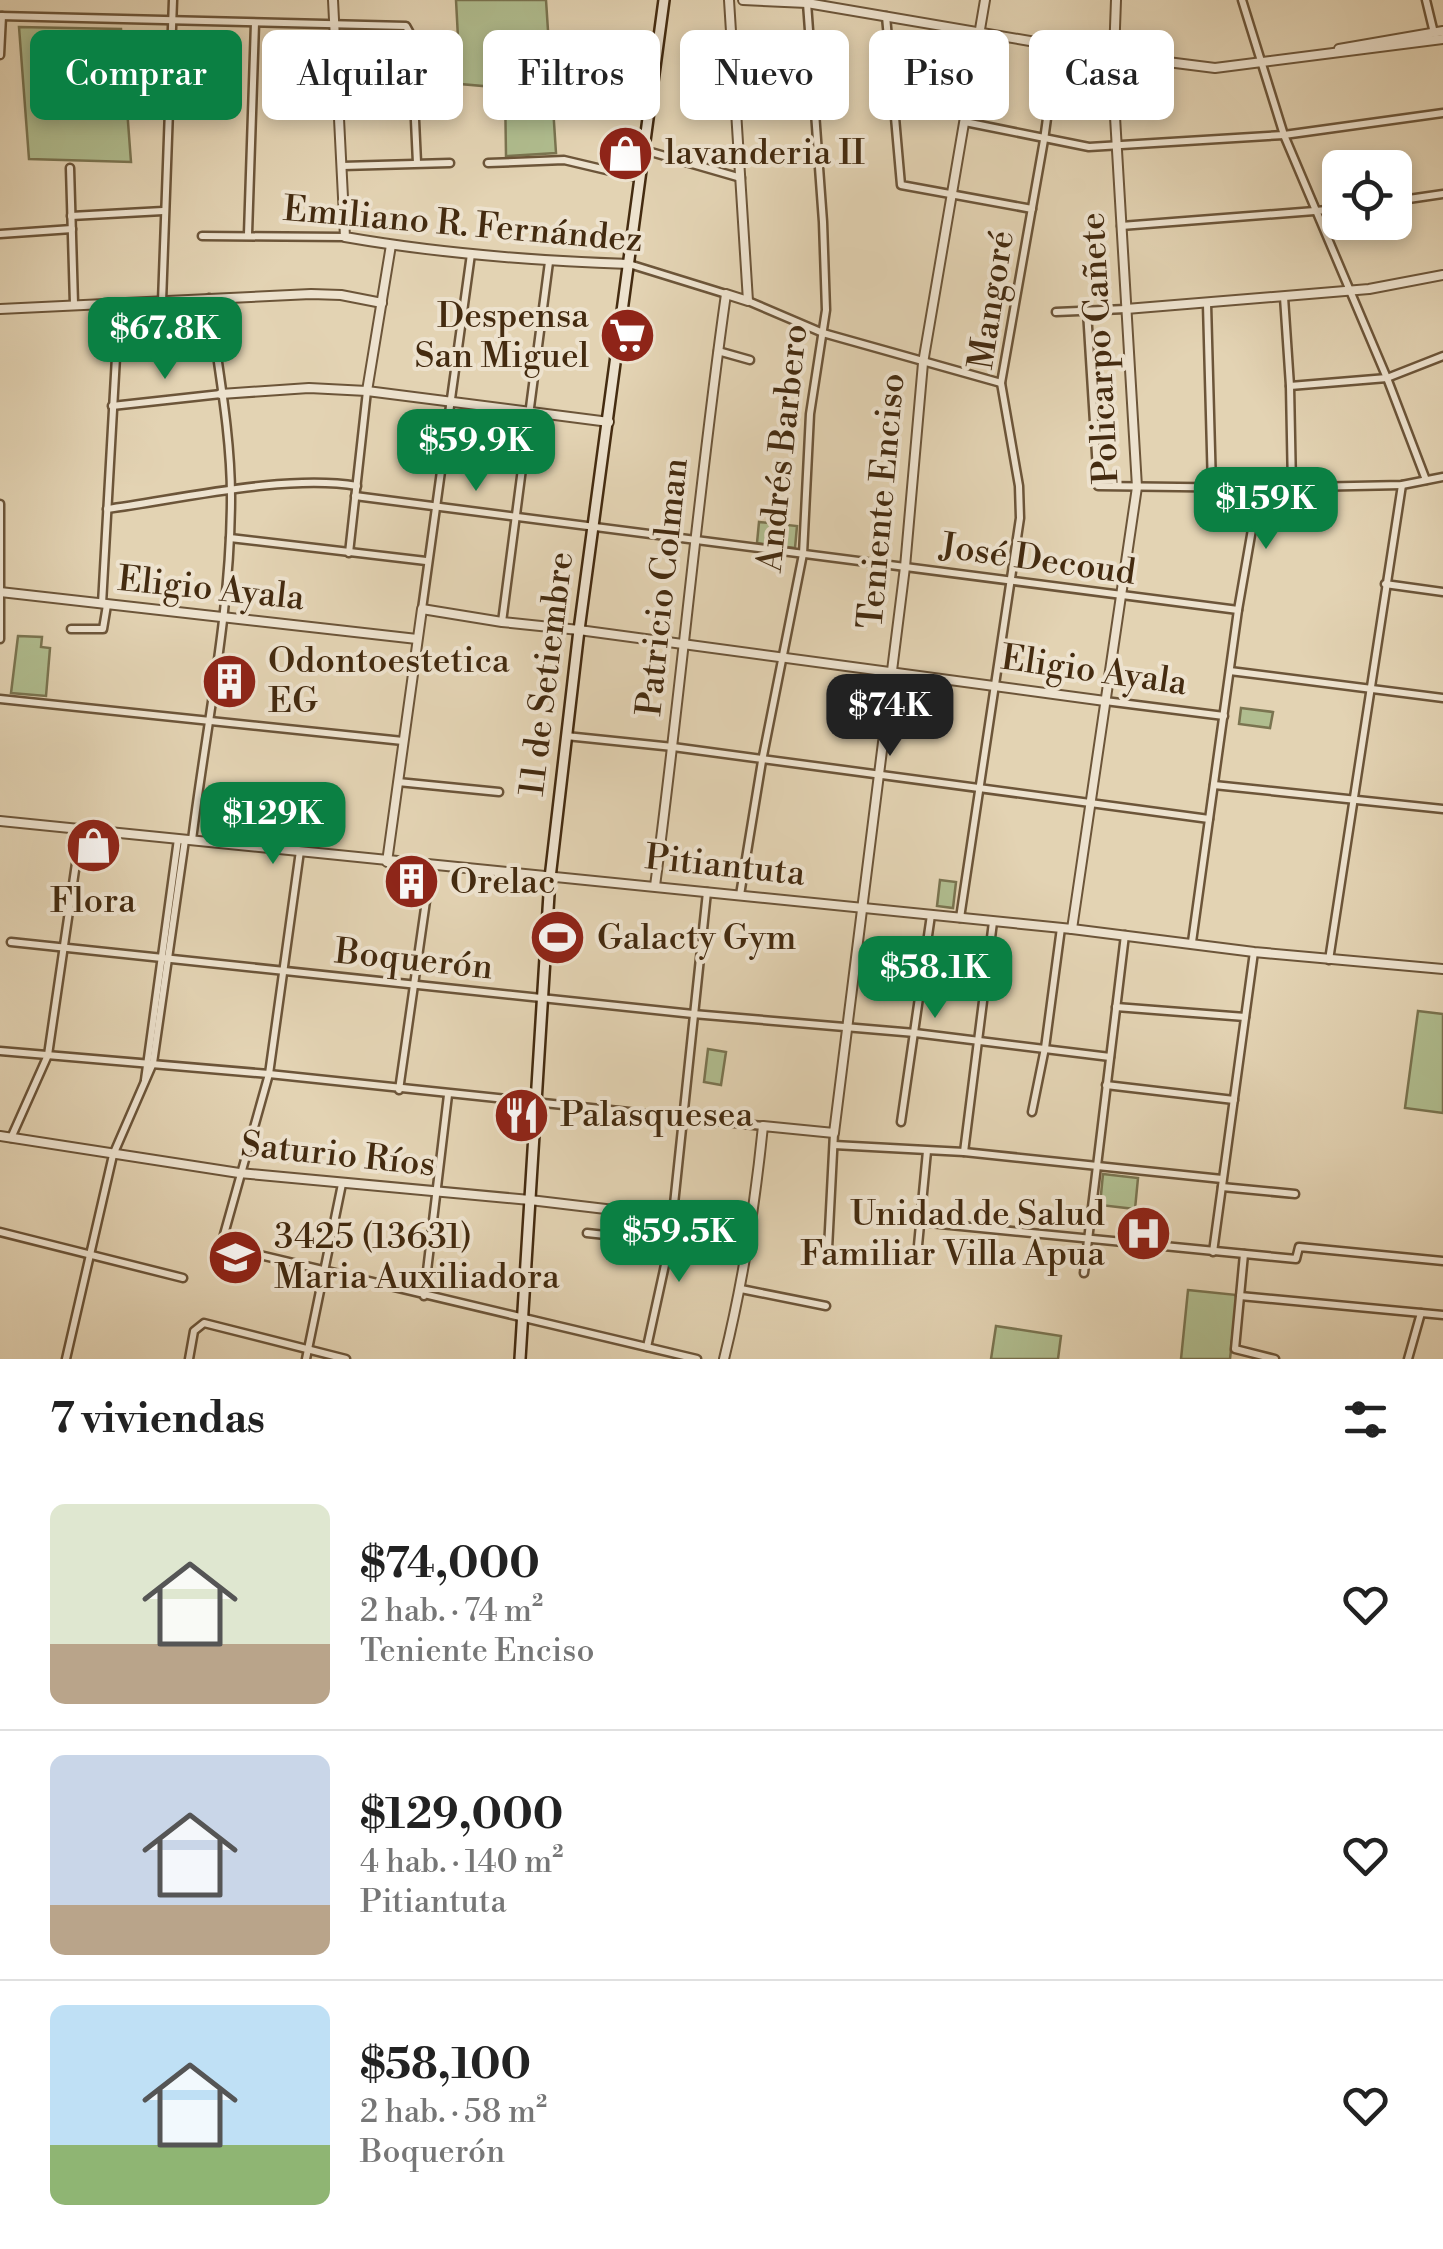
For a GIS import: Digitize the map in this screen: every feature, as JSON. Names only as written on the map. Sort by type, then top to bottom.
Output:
[{"type":"main road","name":"11 de Setiembre","points":[[660,34],[664,0]]},
{"type":"main road","name":"11 de Setiembre","points":[[520,1359],[550,878],[649,120]]},
{"type":"street","points":[[162,302],[173,0]]},
{"type":"street","points":[[333,0],[345,238]]},
{"type":"street","points":[[729,0],[748,301]]},
{"type":"street","points":[[743,0],[804,2],[965,30]]},
{"type":"street","name":"Teniente Enciso","points":[[981,30],[985,0]]},
{"type":"street","name":"Policarpo Cañete","points":[[1114,30],[1116,0]]},
{"type":"street","points":[[1242,0],[1284,135],[1426,480]]},
{"type":"street","points":[[1174,63],[1214,68],[1439,36],[1426,0]]},
{"type":"street","name":"Andrés Barbero","points":[[740,895],[802,554],[810,414],[826,310],[804,2]]},
{"type":"street","points":[[886,15],[899,182],[904,188],[1032,209]]},
{"type":"street","points":[[0,55],[1,16],[409,28],[416,163]]},
{"type":"street","points":[[248,234],[255,23]]},
{"type":"street","points":[[965,122],[1089,147],[1284,135],[1443,113]]},
{"type":"street","name":"Mangoré","points":[[960,918],[1020,502],[1000,383],[1047,120]]},
{"type":"street","name":"Policarpo Cañete","points":[[1072,929],[1137,487],[1115,120]]},
{"type":"street","name":"Teniente Enciso","points":[[828,1249],[834,1133],[906,567],[922,364],[965,122]]},
{"type":"street","points":[[644,150],[741,178]]},
{"type":"street","points":[[488,163],[564,160],[640,178]]},
{"type":"street","points":[[342,166],[450,164]]},
{"type":"street","points":[[70,168],[74,304]]},
{"type":"street","points":[[1412,199],[1443,194]]},
{"type":"street","points":[[72,216],[163,211]]},
{"type":"street","points":[[1121,226],[1322,212]]},
{"type":"street","points":[[0,234],[72,229]]},
{"type":"street","name":"Emiliano R. Fernández","points":[[202,236],[345,238],[549,262],[630,264],[748,301],[823,333],[1000,383]]},
{"type":"street","points":[[349,553],[368,391],[391,246]]},
{"type":"street","points":[[387,862],[471,252]]},
{"type":"street","points":[[502,622],[549,262]]},
{"type":"street","points":[[1056,312],[1351,291],[1443,275]]},
{"type":"street","points":[[0,309],[312,294],[341,295],[382,304]]},
{"type":"street","name":"Patricio Colman","points":[[655,886],[726,294]]},
{"type":"street","points":[[1284,296],[1292,488]]},
{"type":"street","points":[[66,1359],[113,1155],[150,1063],[223,619],[231,492],[209,298]]},
{"type":"street","points":[[70,629],[102,628],[120,304]]},
{"type":"street","points":[[1206,304],[1212,488]]},
{"type":"street","points":[[1087,310],[1096,483],[1102,486],[1402,485],[1443,476]]},
{"type":"street","points":[[718,351],[750,360]]},
{"type":"street","points":[[1290,386],[1387,378],[1443,356]]},
{"type":"street","points":[[112,406],[309,388],[368,391],[610,422]]},
{"type":"street","points":[[107,509],[324,482],[356,486]]},
{"type":"street","points":[[1329,960],[1402,485]]},
{"type":"street","points":[[1192,942],[1259,488]]},
{"type":"street","name":"José Decoud","points":[[354,496],[1238,610]]},
{"type":"street","points":[[0,504],[0,639]]},
{"type":"street","points":[[230,538],[426,561]]},
{"type":"street","points":[[1385,584],[1443,592]]},
{"type":"street","name":"Eligio Ayala","points":[[1,592],[417,639]]},
{"type":"street","name":"Eligio Ayala","points":[[422,609],[1224,716]]},
{"type":"street","points":[[1230,672],[1443,698]]},
{"type":"street","points":[[0,699],[403,741]]},
{"type":"street","points":[[566,736],[1209,819]]},
{"type":"street","points":[[398,782],[499,792]]},
{"type":"street","points":[[1214,785],[1443,809]]},
{"type":"street","name":"Pitiantuta","points":[[0,821],[1443,969]]},
{"type":"street","points":[[11,1138],[48,1055],[81,829]]},
{"type":"street","points":[[300,851],[269,1074],[223,1238],[229,1250],[697,1359]]},
{"type":"street","points":[[398,1090],[430,866]]},
{"type":"street","points":[[647,1347],[670,1242],[707,892]]},
{"type":"street","points":[[901,1122],[931,915]]},
{"type":"street","points":[[964,1152],[993,922]]},
{"type":"street","points":[[1032,1112],[1061,928]]},
{"type":"street","points":[[1084,1274],[1125,935]]},
{"type":"street","name":"Boquerón","points":[[11,942],[542,999],[916,1033],[1110,1058]]},
{"type":"street","points":[[1213,1252],[1254,952]]},
{"type":"street","points":[[1116,1007],[1246,1016]]},
{"type":"street","points":[[0,1051],[269,1074],[834,1133]]},
{"type":"street","points":[[1106,1085],[1234,1100]]},
{"type":"street","points":[[424,1296],[448,1094]]},
{"type":"street","points":[[724,1359],[755,1208],[764,1126]]},
{"type":"street","name":"Saturio Ríos","points":[[0,1136],[240,1174],[672,1217]]},
{"type":"street","points":[[834,1145],[964,1152],[1295,1194]]},
{"type":"street","points":[[918,1256],[926,1151]]},
{"type":"street","points":[[307,1355],[342,1184]]},
{"type":"street","points":[[920,1222],[1296,1259],[1299,1247],[1443,1261]]},
{"type":"street","points":[[0,1232],[182,1278]]},
{"type":"street","points":[[587,1233],[670,1242]]},
{"type":"street","points":[[1244,1254],[1235,1349],[1275,1359]]},
{"type":"street","points":[[741,1289],[826,1306]]},
{"type":"street","points":[[1240,1296],[1443,1315]]},
{"type":"street","points":[[1408,1359],[1421,1313]]},
{"type":"street","points":[[189,1359],[198,1325],[210,1324],[307,1355],[346,1359]]},
{"type":"green space","points":[[456,0],[546,0],[548,30],[483,30],[483,86],[463,84],[463,30],[458,30]]},
{"type":"green space","points":[[19,27],[121,29],[30,30],[30,120],[128,120],[131,162],[29,159]]},
{"type":"green space","points":[[505,120],[554,120],[556,153],[506,156]]},
{"type":"green space","points":[[759,522],[797,526],[795,548],[757,543]]},
{"type":"green space","points":[[18,636],[42,637],[41,647],[50,648],[46,696],[11,693]]},
{"type":"green space","points":[[1241,708],[1273,712],[1270,728],[1239,724]]},
{"type":"green space","points":[[940,880],[956,882],[953,908],[937,906]]},
{"type":"green space","points":[[1418,1011],[1443,1014],[1443,1113],[1405,1108]]},
{"type":"green space","points":[[708,1049],[726,1052],[721,1085],[704,1082]]},
{"type":"green space","points":[[1103,1174],[1138,1178],[1135,1209],[1100,1205]]},
{"type":"green space","points":[[1188,1290],[1237,1295],[1230,1359],[1181,1359]]},
{"type":"green space","points":[[996,1326],[1061,1336],[1058,1359],[991,1359]]},
{"type":"place","name":"lavanderia II","points":[[626,153]]},
{"type":"place","name":"Despensa San Miguel","points":[[628,336]]},
{"type":"place","name":"Odontoestetica EG","points":[[229,681]]},
{"type":"place","name":"Flora","points":[[93,845]]},
{"type":"place","name":"Orelac","points":[[411,882]]},
{"type":"place","name":"Galacty Gym","points":[[558,938]]},
{"type":"place","name":"Palasquesea","points":[[521,1115]]},
{"type":"place","name":"Unidad de Salud Familiar Villa Apua","points":[[1144,1234]]},
{"type":"place","name":"3425 (13631) Maria Auxiliadora","points":[[235,1257]]}]
